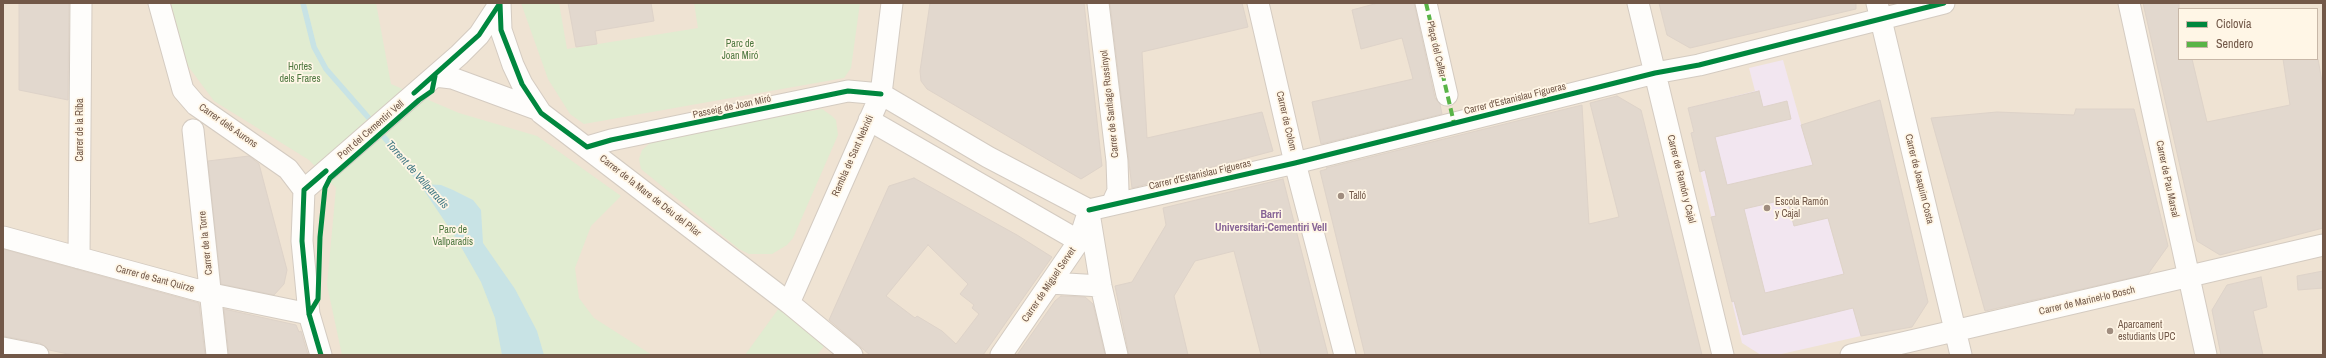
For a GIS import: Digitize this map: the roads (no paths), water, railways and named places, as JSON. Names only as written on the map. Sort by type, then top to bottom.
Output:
[{"type":"street","name":"Carrer de la Riba","points":[[79,258],[81,3]]},
{"type":"street","name":"Carrer dels Aurons","points":[[159,3],[183,90],[196,105],[288,169],[304,190]]},
{"type":"street","name":"Pont del Cementiri Vell","points":[[304,190],[435,76],[479,35],[500,3]]},
{"type":"street","name":"Carrer de la Mare de Déu del Pilar","points":[[500,3],[501,30],[513,65],[522,84],[539,110],[789,303],[852,355]]},
{"type":"street","name":"Rambla de Sant Nebridi","points":[[789,303],[881,94],[892,3]]},
{"type":"street","name":"Carrer de Santiago Russinyol","points":[[1098,3],[1117,161],[1118,192],[1112,204]]},
{"type":"street","name":"Carrer de Colom","points":[[1258,3],[1295,163],[1345,355]]},
{"type":"street","name":"Plaça del Celler","points":[[1426,3],[1450,108]]},
{"type":"street","name":"Carrer de Ramón y Cajal","points":[[1638,3],[1723,355]]},
{"type":"street","name":"Carrer d'Estanislau Figueras","points":[[1089,210],[1295,163],[1450,108],[1699,66],[1879,11],[1944,3]]},
{"type":"street","name":"Carrer de Pau Marsal","points":[[2129,3],[2206,355]]},
{"type":"street","name":"Carrer de Joaquim Costa","points":[[1879,11],[1961,355]]},
{"type":"street","points":[[435,76],[452,78],[539,110]]},
{"type":"street","name":"Passeig de Joan Miró","points":[[587,147],[611,140],[848,91],[881,94],[988,157],[1089,210]]},
{"type":"street","points":[[869,120],[1079,241]]},
{"type":"street","name":"Carrer de la Torre","points":[[193,130],[212,294],[217,355]]},
{"type":"street","points":[[304,190],[302,241],[309,314],[322,355]]},
{"type":"street","points":[[1089,210],[1100,286],[1117,355]]},
{"type":"street","name":"Carrer de Miguel Servet","points":[[1001,355],[1079,241],[1089,210]]},
{"type":"street","name":"Carrer de Sant Quirze","points":[[3,236],[212,294],[309,314]]},
{"type":"street","name":"Carrer de Marinel·lo Bosch","points":[[1851,355],[2323,245]]},
{"type":"street","points":[[1050,283],[1100,286]]},
{"type":"street","points":[[3,348],[38,355]]},
{"type":"water","points":[[422,184],[441,185],[453,190],[473,200],[481,210],[483,243],[515,289],[537,331],[544,355],[502,355],[495,318],[481,282],[456,238],[423,189]]},
{"type":"waterway","name":"Torrent de Vallparadis","points":[[303,3],[314,47],[326,69],[374,124]]},
{"type":"waterway","name":"Torrent de Vallparadis","points":[[379,131],[427,189]]},
{"type":"place","name":"Talló","points":[[1341,196]]},
{"type":"place","name":"Escola Ramón y Cajal","points":[[1767,208]]},
{"type":"place","name":"Aparcament estudiants UPC","points":[[2110,331]]},
{"type":"district","name":"Barri Universitari-Cementiri Vell","points":[[1271,221]]},
{"type":"park label","name":"Parc de Joan Miró","points":[[740,50]]},
{"type":"park label","name":"Hortes dels Frares","points":[[300,72]]},
{"type":"park label","name":"Parc de Vallparadís","points":[[453,236]]}]
